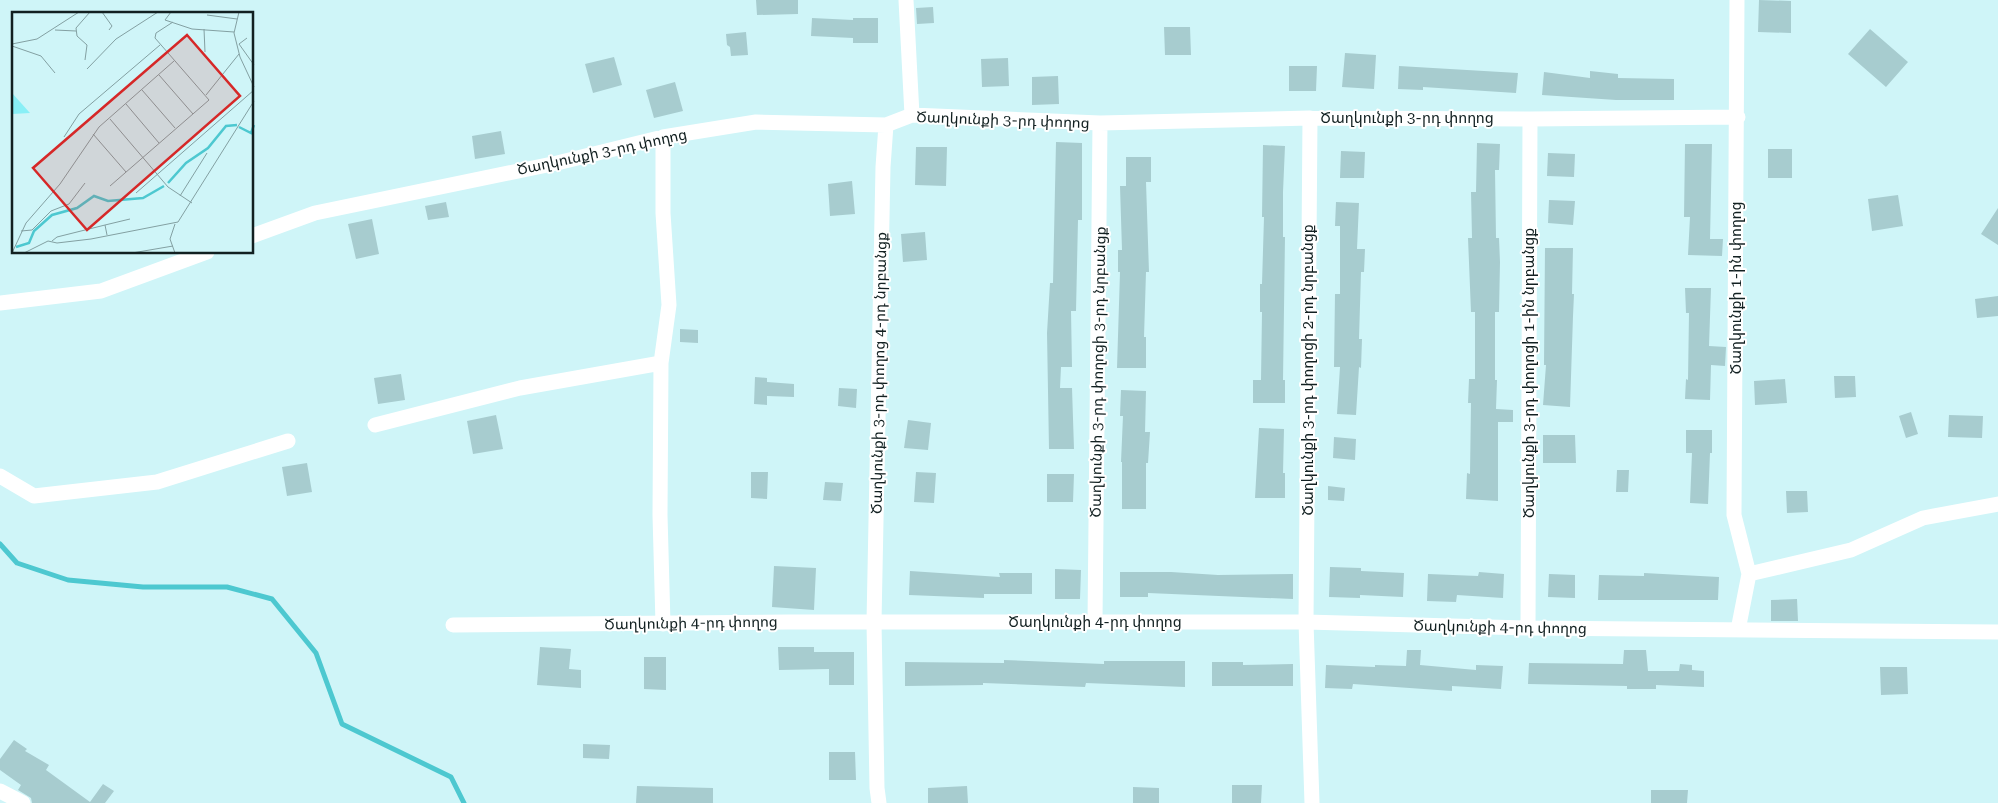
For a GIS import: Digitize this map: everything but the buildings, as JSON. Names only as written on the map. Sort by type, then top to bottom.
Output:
[{"type":"street","points":[[906,0],[912,115]]},
{"type":"street","name":"Ծաղկունքի 1-ին փողոց","points":[[1738,0],[1734,515],[1749,574]]},
{"type":"street","name":"Ծաղկունքի 3-րդ փողոց","points":[[254,235],[315,213],[557,163],[663,137],[756,122],[886,125],[912,115],[1100,123],[1310,118],[1530,119],[1738,117]]},
{"type":"street","name":"Ծաղկունքի 3-րդ փողոցի 2-րդ նրբանցք","points":[[1310,118],[1306,622],[1312,803]]},
{"type":"street","name":"Ծաղկունքի 3-րդ փողոցի 1-ին նրբանցք","points":[[1528,628],[1530,119]]},
{"type":"street","name":"Ծաղկունքի 3-րդ փողոցի 3-րդ նրբանցք","points":[[1095,622],[1100,123]]},
{"type":"street","name":"Ծաղկունքի 3-րդ փողոց 4-րդ նրբանցք","points":[[879,803],[877,788],[874,622],[883,177],[886,125]]},
{"type":"street","points":[[663,137],[663,213],[669,305],[661,363],[660,515],[663,624]]},
{"type":"street","points":[[0,302],[101,291],[202,254]]},
{"type":"street","points":[[375,425],[520,388],[661,363]]},
{"type":"street","points":[[0,476],[34,496],[157,482],[288,441]]},
{"type":"street","points":[[1738,630],[1749,574],[1851,550],[1923,518],[1998,504]]},
{"type":"street","name":"Ծաղկունքի 4-րդ փողոց","points":[[453,625],[874,622],[1306,622],[1528,628],[1998,632]]},
{"type":"street","points":[[0,791],[24,803]]},
{"type":"waterway","points":[[0,544],[17,563],[68,580],[143,587],[227,587],[272,599],[316,653],[342,724],[451,777],[464,803]]}]
